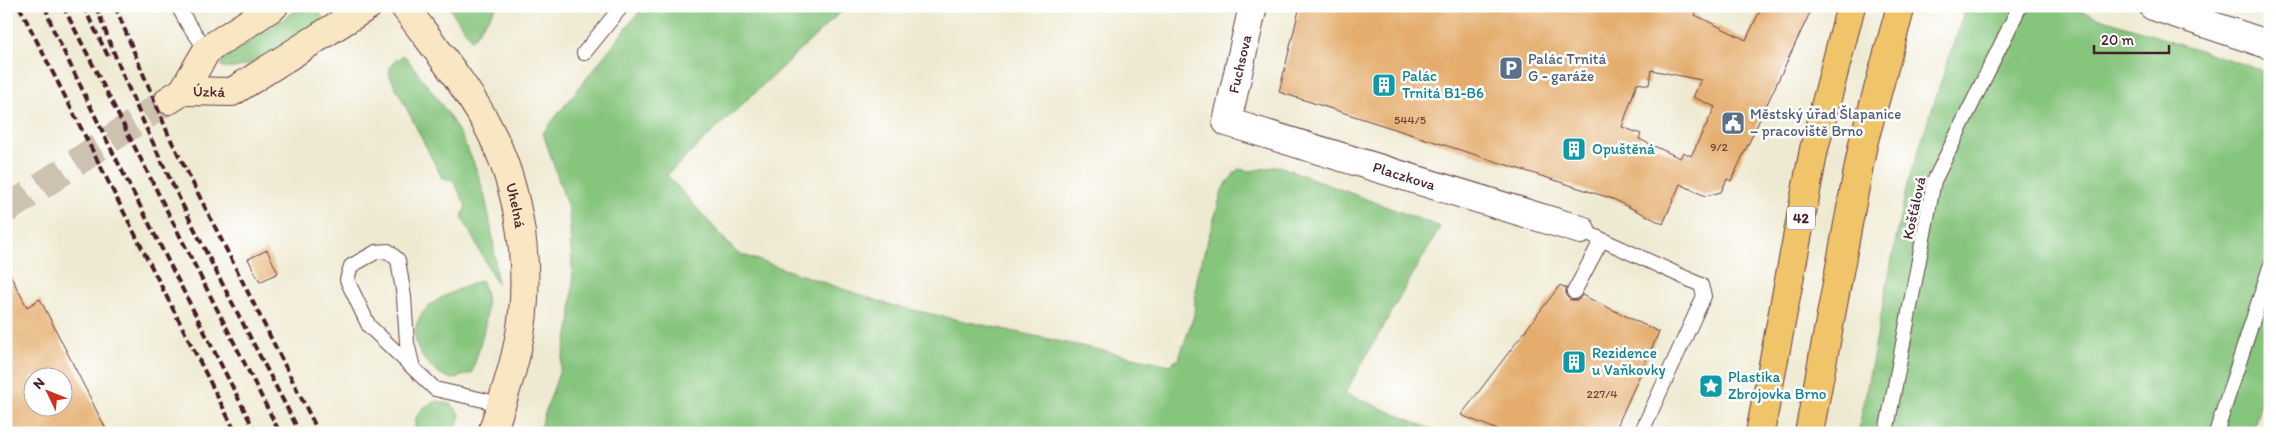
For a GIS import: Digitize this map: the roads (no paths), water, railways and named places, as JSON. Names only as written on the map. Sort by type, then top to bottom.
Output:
[{"type":"main road","name":"Úzká","points":[[274,6],[207,50],[175,96],[232,92],[368,6]]},
{"type":"main road","name":"Uhelná","points":[[404,6],[473,100],[497,148],[514,198],[522,245],[524,291],[517,349],[492,433]]},
{"type":"main road","name":"42","points":[[1760,433],[1814,149],[1851,6]]},
{"type":"main road","points":[[1809,433],[1863,144],[1902,6]]},
{"type":"street","name":"Fuchsova","points":[[1227,122],[1253,6]]},
{"type":"street","points":[[2153,6],[2270,45]]},
{"type":"street","name":"Placzkova","points":[[1227,122],[1591,235]]},
{"type":"lane","points":[[178,6],[188,24],[207,50]]},
{"type":"lane","points":[[584,53],[622,6]]},
{"type":"lane","name":"Košťálová","points":[[1886,433],[1934,181],[2020,6]]},
{"type":"lane","points":[[1574,292],[1591,235],[1701,285],[1704,291],[1704,296],[1641,433]]},
{"type":"lane","points":[[413,368],[407,344],[404,297],[398,260],[388,251],[376,252],[351,266],[347,280],[369,326],[413,368],[435,389],[501,404]]},
{"type":"lane","points":[[2216,433],[2270,267]]},
{"type":"tunnel","points":[[6,210],[167,101]]},
{"type":"railway","points":[[19,6],[236,433]]},
{"type":"railway","points":[[45,6],[53,29],[110,147],[256,433]]},
{"type":"railway","points":[[63,6],[280,433]]},
{"type":"railway","points":[[83,6],[108,56]]},
{"type":"railway","points":[[96,6],[117,61],[165,169],[300,433]]},
{"type":"railway","points":[[115,6],[169,136],[319,433]]},
{"type":"place","name":"Palác Trnitá G - garáže","points":[[1511,68]]},
{"type":"place","name":"Palác Trnitá B1-B6","points":[[1384,85]]},
{"type":"place","name":"Městský úřad Šlapanice – pracoviště Brno","points":[[1733,123]]},
{"type":"place","name":"Opuštěná","points":[[1574,149]]},
{"type":"place","name":"Rezidence u Vaňkovky","points":[[1574,362]]},
{"type":"place","name":"Plastika Zbrojovka Brno","points":[[1711,386]]}]
